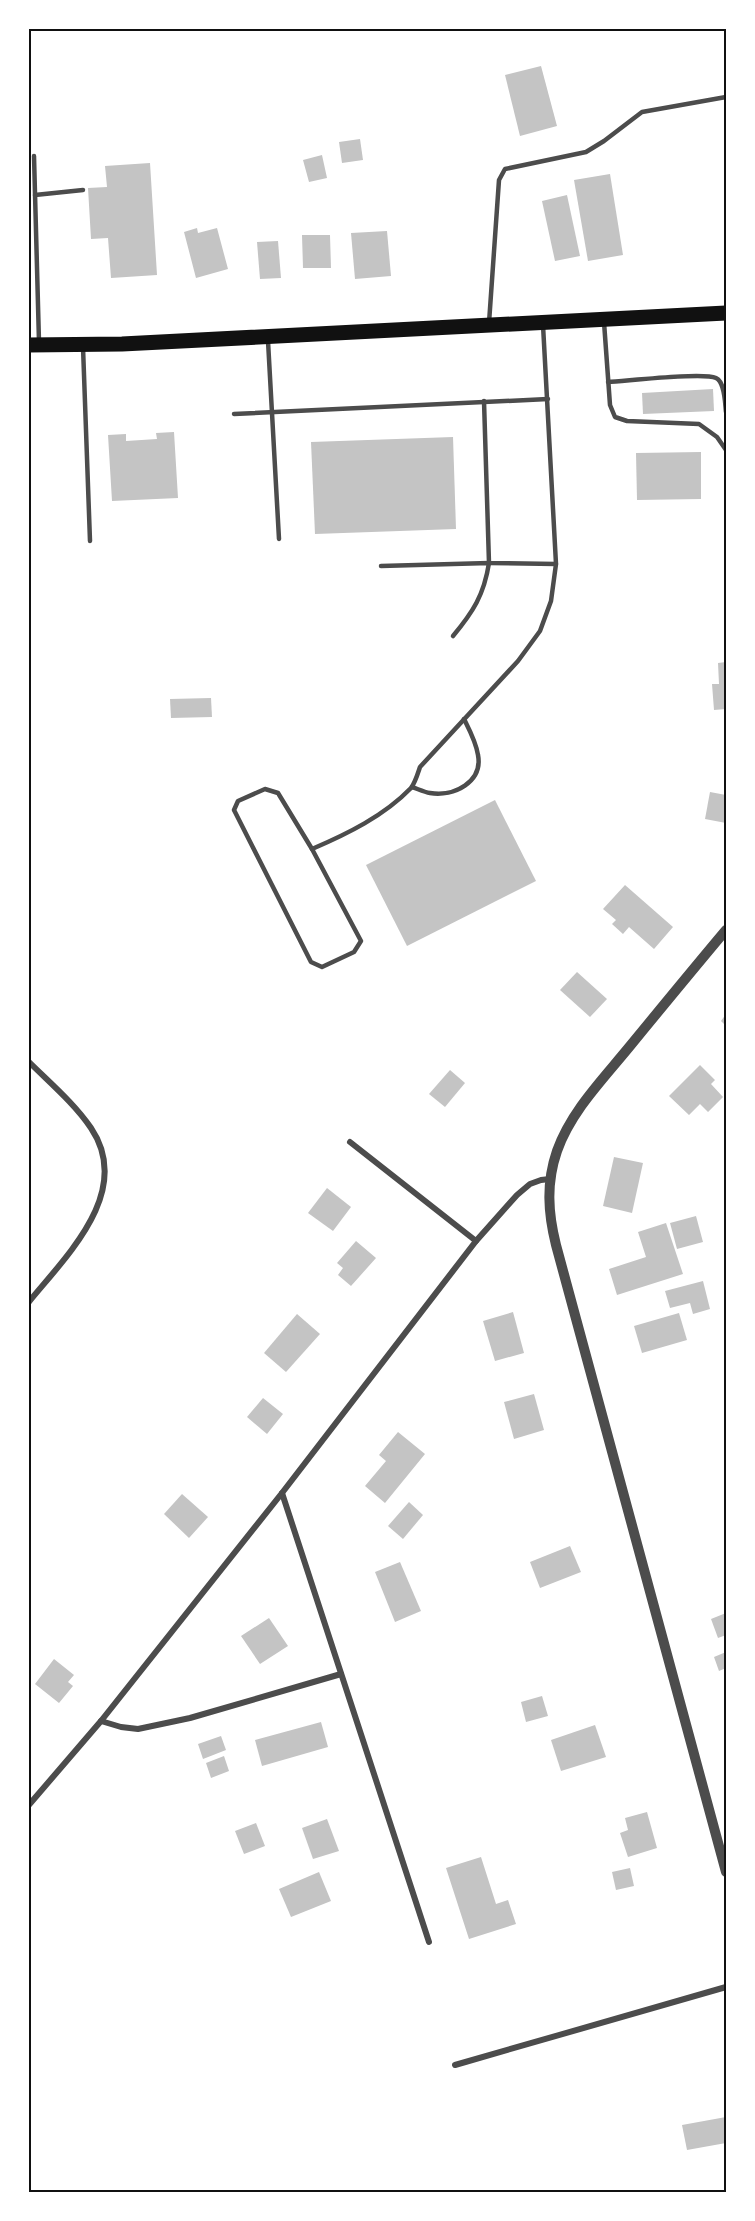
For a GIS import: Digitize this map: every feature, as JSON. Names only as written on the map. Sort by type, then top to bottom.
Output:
[{"type":"main road","points":[[34,345],[488,326],[726,313]]},
{"type":"street","points":[[726,930],[592,1092],[558,1149],[550,1179],[550,1219],[556,1245],[726,1872]]},
{"type":"street","points":[[28,1061],[78,1111],[92,1130],[104,1164],[104,1182],[101,1200],[84,1233],[28,1303]]},
{"type":"street","points":[[350,1142],[476,1241]]},
{"type":"street","points":[[28,1806],[101,1721],[282,1493],[476,1241],[516,1195],[530,1184],[550,1179]]},
{"type":"street","points":[[282,1493],[429,1942]]},
{"type":"street","points":[[101,1721],[138,1729],[190,1718],[341,1674]]},
{"type":"street","points":[[455,2065],[726,1988]]},
{"type":"lane","points":[[488,326],[499,180],[505,169],[586,152],[642,112],[726,97]]},
{"type":"lane","points":[[33,156],[34,345]]},
{"type":"lane","points":[[35,195],[83,190]]},
{"type":"lane","points":[[604,320],[610,405],[615,417],[627,422],[699,424],[717,437],[726,450]]},
{"type":"lane","points":[[312,849],[349,832],[376,816],[412,786],[420,767],[518,661],[540,631],[551,601],[556,564],[543,323]]},
{"type":"lane","points":[[268,336],[279,539]]},
{"type":"lane","points":[[83,344],[90,541]]},
{"type":"lane","points":[[608,382],[699,375],[716,378],[722,384],[726,412]]},
{"type":"lane","points":[[234,414],[548,399]]},
{"type":"lane","points":[[453,636],[477,604],[486,584],[489,563],[484,401]]},
{"type":"lane","points":[[381,567],[489,563],[556,564]]},
{"type":"lane","points":[[412,786],[429,793],[450,793],[466,786],[477,772],[479,757],[474,738],[464,720]]},
{"type":"lane","points":[[265,789],[278,793],[312,849],[361,941],[354,952],[322,966],[311,962],[234,810],[238,801],[265,789]]},
{"type":"building","points":[[541,66],[557,126],[520,136],[505,75]]},
{"type":"building","points":[[360,139],[363,160],[342,163],[339,142]]},
{"type":"building","points":[[322,155],[327,178],[309,182],[303,160]]},
{"type":"building","points":[[150,163],[157,275],[111,278],[108,238],[91,239],[88,188],[107,187],[105,166]]},
{"type":"building","points":[[610,174],[623,255],[588,261],[574,180]]},
{"type":"building","points":[[567,195],[580,256],[555,261],[542,201]]},
{"type":"building","points":[[197,228],[198,233],[217,228],[228,269],[196,278],[184,232]]},
{"type":"building","points":[[387,231],[391,276],[355,279],[351,233]]},
{"type":"building","points":[[302,235],[330,235],[331,268],[303,268]]},
{"type":"building","points":[[278,241],[281,278],[260,279],[257,242]]},
{"type":"building","points":[[713,389],[714,411],[643,414],[642,393]]},
{"type":"building","points":[[174,432],[178,498],[112,501],[108,435],[126,434],[126,441],[157,439],[156,433]]},
{"type":"building","points":[[453,437],[456,529],[315,534],[311,442]]},
{"type":"building","points":[[701,452],[701,499],[637,500],[636,453]]},
{"type":"building","points":[[726,662],[726,709],[714,710],[712,684],[719,684],[718,663]]},
{"type":"building","points":[[211,698],[212,717],[171,718],[170,699]]},
{"type":"building","points":[[710,792],[726,795],[726,823],[705,819]]},
{"type":"building","points":[[495,800],[536,881],[407,946],[366,865]]},
{"type":"building","points":[[625,885],[673,927],[654,949],[629,927],[623,934],[612,924],[616,920],[603,909]]},
{"type":"building","points":[[577,972],[607,999],[590,1017],[560,990]]},
{"type":"building","points":[[726,1014],[726,1026],[721,1021]]},
{"type":"building","points":[[700,1065],[715,1080],[711,1084],[723,1097],[708,1112],[700,1104],[689,1115],[669,1096]]},
{"type":"building","points":[[450,1070],[465,1083],[445,1107],[429,1094]]},
{"type":"building","points":[[614,1157],[643,1163],[632,1213],[603,1206]]},
{"type":"building","points":[[327,1188],[351,1207],[333,1231],[308,1213]]},
{"type":"building","points":[[696,1216],[703,1242],[677,1249],[670,1223]]},
{"type":"building","points":[[666,1223],[683,1274],[617,1295],[609,1269],[646,1257],[638,1232]]},
{"type":"building","points":[[356,1241],[376,1258],[351,1286],[338,1275],[343,1268],[337,1263]]},
{"type":"building","points":[[703,1281],[710,1309],[693,1314],[690,1303],[670,1308],[665,1291]]},
{"type":"building","points":[[513,1312],[524,1353],[495,1361],[483,1321]]},
{"type":"building","points":[[679,1313],[687,1340],[642,1353],[634,1326]]},
{"type":"building","points":[[297,1314],[320,1334],[286,1372],[264,1353]]},
{"type":"building","points":[[534,1394],[544,1430],[514,1439],[504,1402]]},
{"type":"building","points":[[263,1398],[283,1414],[267,1434],[247,1417]]},
{"type":"building","points":[[398,1432],[425,1454],[385,1503],[365,1486],[386,1461],[379,1455]]},
{"type":"building","points":[[182,1494],[208,1517],[189,1538],[164,1514]]},
{"type":"building","points":[[409,1502],[423,1515],[403,1539],[388,1526]]},
{"type":"building","points":[[570,1546],[581,1572],[540,1588],[530,1562]]},
{"type":"building","points":[[400,1562],[421,1611],[395,1622],[375,1572]]},
{"type":"building","points":[[726,1613],[726,1635],[718,1638],[711,1619]]},
{"type":"building","points":[[269,1618],[288,1646],[260,1664],[241,1636]]},
{"type":"building","points":[[726,1652],[726,1668],[719,1671],[714,1657]]},
{"type":"building","points":[[54,1659],[74,1675],[68,1682],[73,1686],[59,1703],[35,1684]]},
{"type":"building","points":[[542,1696],[548,1716],[526,1722],[521,1702]]},
{"type":"building","points":[[321,1722],[328,1747],[262,1766],[255,1740]]},
{"type":"building","points":[[595,1725],[606,1757],[561,1771],[551,1740]]},
{"type":"building","points":[[221,1736],[226,1750],[203,1759],[198,1744]]},
{"type":"building","points":[[224,1756],[229,1771],[211,1778],[206,1763]]},
{"type":"building","points":[[647,1812],[657,1848],[628,1857],[620,1833],[628,1830],[625,1818]]},
{"type":"building","points":[[327,1819],[339,1851],[313,1859],[302,1828]]},
{"type":"building","points":[[256,1823],[265,1846],[244,1854],[235,1831]]},
{"type":"building","points":[[481,1857],[496,1904],[508,1900],[516,1924],[469,1939],[446,1868]]},
{"type":"building","points":[[630,1868],[634,1886],[616,1890],[612,1872]]},
{"type":"building","points":[[319,1872],[331,1901],[291,1917],[279,1889]]},
{"type":"building","points":[[726,2117],[726,2143],[687,2150],[682,2125]]}]
